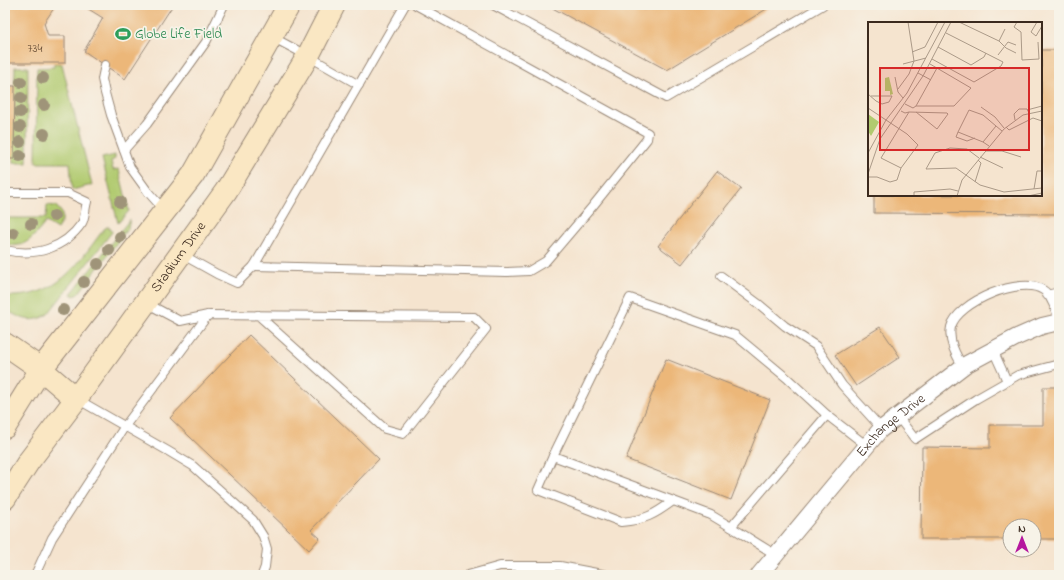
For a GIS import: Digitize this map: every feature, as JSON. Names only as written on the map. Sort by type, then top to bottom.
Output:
[{"type":"main road","points":[[5,427],[41,369],[193,175],[289,5]]},
{"type":"main road","name":"Stadium Drive","points":[[5,498],[29,460],[76,399],[226,191],[308,56],[334,5]]},
{"type":"main road","points":[[5,344],[41,369],[76,399]]},
{"type":"street","name":"Exchange Drive","points":[[759,575],[882,429],[963,367],[993,350],[1036,329],[1059,320]]},
{"type":"lane","points":[[124,150],[147,124],[206,42],[224,5]]},
{"type":"lane","points":[[180,254],[237,283],[254,266],[405,5]]},
{"type":"lane","points":[[254,266],[507,272],[529,270],[546,261],[647,139],[648,133],[416,5]]},
{"type":"lane","points":[[493,5],[666,98],[823,5]]},
{"type":"lane","points":[[272,37],[359,85]]},
{"type":"lane","points":[[105,65],[102,79],[105,93],[111,115],[130,167],[164,211]]},
{"type":"lane","points":[[5,193],[68,193],[87,202],[83,222],[64,242],[40,252],[14,252],[5,250]]},
{"type":"lane","points":[[721,276],[785,326],[816,346],[842,385],[882,429]]},
{"type":"lane","points":[[963,367],[955,354],[951,340],[951,327],[957,315],[967,306],[992,294],[1014,286],[1031,285],[1043,290],[1052,301],[1059,320]]},
{"type":"lane","points":[[1047,295],[1059,292]]},
{"type":"lane","points":[[673,501],[654,515],[636,521],[621,522],[538,490],[630,298],[734,335],[788,379],[827,415],[867,446]]},
{"type":"lane","points":[[145,302],[180,321],[208,314],[474,317],[486,329],[403,434],[385,429],[258,315]]},
{"type":"lane","points":[[35,575],[52,538],[125,426],[208,314]]},
{"type":"lane","points":[[993,350],[1007,381]]},
{"type":"lane","points":[[898,417],[915,438],[1018,375],[1059,364]]},
{"type":"lane","points":[[76,399],[193,466],[254,520],[263,536],[266,549],[265,567],[262,575]]},
{"type":"lane","points":[[731,527],[827,415]]},
{"type":"lane","points":[[553,456],[711,515],[776,555]]},
{"type":"lane","points":[[468,575],[500,566],[560,566],[607,575]]},
{"type":"green space","points":[[54,63],[62,64],[92,185],[72,190],[70,163],[36,163],[37,68],[54,67]]},
{"type":"green space","points":[[15,67],[28,67],[27,163],[13,163]]},
{"type":"green space","points":[[115,155],[115,159],[111,161],[113,170],[119,170],[129,211],[118,223],[102,158]]},
{"type":"green space","points":[[47,205],[56,206],[62,213],[62,221],[57,229],[46,222],[34,236],[24,243],[12,245],[5,243],[5,218],[46,218]]},
{"type":"green space","points":[[130,219],[128,228],[78,294],[74,296],[71,294]]},
{"type":"green space","points":[[107,227],[110,227],[112,232],[48,314],[31,320],[15,315],[5,309],[5,296],[39,292],[64,278]]},
{"type":"building","points":[[5,5],[56,5],[44,23],[48,36],[65,36],[65,63],[9,63],[9,86],[15,86],[14,159],[5,159]]},
{"type":"building","name":"Globe Life Field","points":[[82,5],[173,5],[125,79],[84,51],[103,18]]},
{"type":"building","points":[[547,5],[635,5],[644,10],[651,5],[773,5],[667,70]]},
{"type":"building","points":[[1042,50],[1059,50],[1059,214],[874,213],[874,196],[1042,196]]},
{"type":"building","points":[[717,171],[741,189],[682,264],[658,246]]},
{"type":"building","points":[[880,327],[900,357],[856,386],[835,355]]},
{"type":"building","points":[[249,335],[379,459],[311,530],[320,538],[309,550],[170,418]]},
{"type":"building","points":[[666,359],[770,400],[731,500],[626,459]]},
{"type":"building","points":[[1043,387],[1059,387],[1059,539],[1042,539],[1042,518],[1002,518],[1002,539],[921,539],[922,447],[990,448],[990,425],[1043,425]]},
{"type":"place","name":"Globe Life Field","points":[[123,34]]}]
